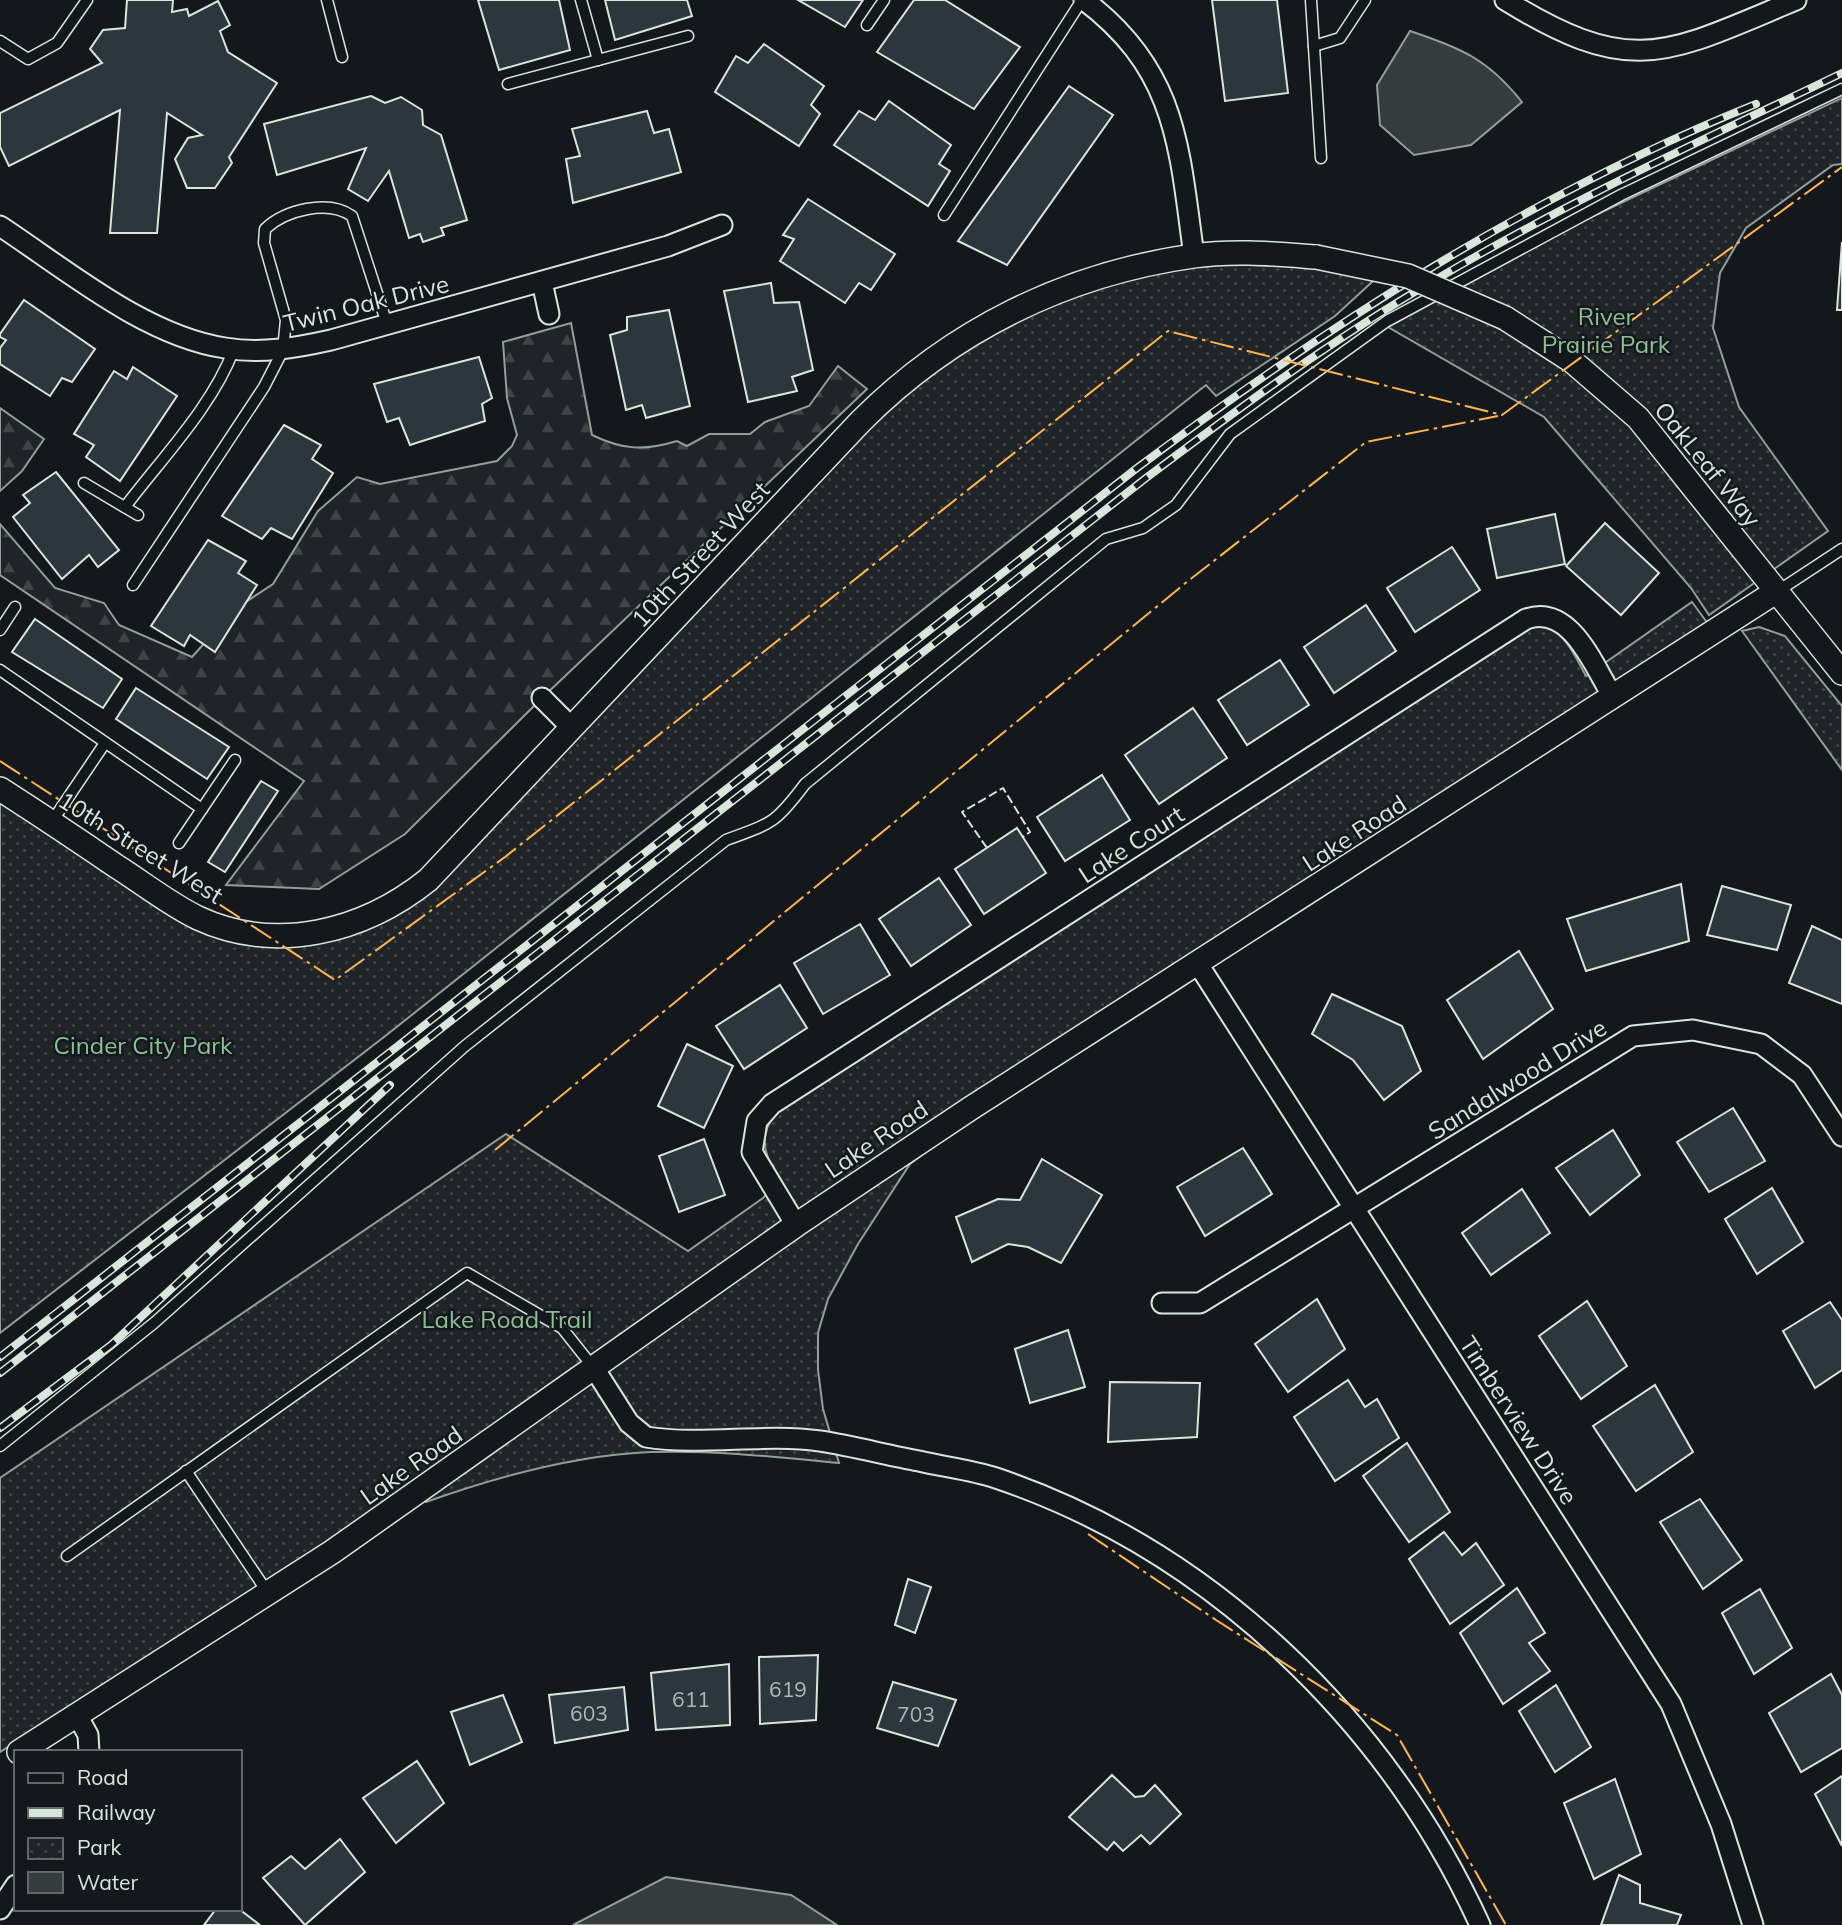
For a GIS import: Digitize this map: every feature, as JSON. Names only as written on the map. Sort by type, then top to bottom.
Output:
[{"type":"street","points":[[1083,0],[1131,41],[1150,68],[1166,103],[1179,147],[1194,256]]},
{"type":"street","points":[[1504,0],[1571,37],[1623,52],[1649,51],[1693,42],[1796,0]]},
{"type":"street","name":"Twin Oak Drive","points":[[0,226],[144,319],[196,341],[234,349],[283,350],[542,282],[668,246],[722,225]]},
{"type":"street","name":"10th Street West","points":[[0,789],[197,917],[258,934],[282,937],[308,935],[354,924],[411,894],[428,880],[867,415],[926,364],[981,327],[1063,288],[1194,256],[1244,253],[1316,257],[1408,276],[1505,318]]},
{"type":"street","points":[[542,282],[549,314]]},
{"type":"street","name":"OakLeaf Way","points":[[1505,318],[1572,361],[1638,418],[1842,673]]},
{"type":"street","name":"Lake Road","points":[[22,1750],[269,1595],[796,1225],[971,1108],[1777,592]]},
{"type":"street","name":"Lake Court","points":[[796,1225],[752,1152],[757,1121],[772,1104],[1526,619],[1546,616],[1563,623],[1613,697]]},
{"type":"street","points":[[542,698],[572,727]]},
{"type":"street","name":"Timberview Drive","points":[[1198,964],[1671,1704],[1721,1824],[1753,1925]]},
{"type":"street","name":"Sandalwood Drive","points":[[1162,1303],[1200,1303],[1633,1036],[1693,1030],[1760,1044],[1802,1075],[1842,1136]]},
{"type":"street","points":[[594,1368],[629,1423],[646,1437],[819,1441],[994,1477],[1047,1498],[1158,1555],[1275,1643],[1331,1701],[1411,1799],[1441,1847],[1480,1925]]},
{"type":"street","points":[[77,1715],[88,1735],[89,1750]]},
{"type":"street","points":[[0,1909],[14,1888]]},
{"type":"lane","points":[[0,41],[28,59],[57,43],[87,0]]},
{"type":"lane","points":[[327,0],[342,57]]},
{"type":"lane","points":[[581,0],[598,60]]},
{"type":"lane","points":[[867,25],[884,0]]},
{"type":"lane","points":[[944,215],[1083,0]]},
{"type":"lane","points":[[1311,0],[1321,158]]},
{"type":"lane","points":[[1314,46],[1340,38],[1365,0]]},
{"type":"lane","points":[[508,85],[688,36]]},
{"type":"lane","points":[[0,1446],[154,1323],[465,1046],[726,839],[762,828],[781,816],[805,784],[1106,539],[1143,528],[1176,506],[1230,434],[1387,321],[1621,195],[1842,89]]},
{"type":"lane","points":[[133,585],[264,387],[283,350],[286,320],[264,243],[265,229],[274,220],[328,205],[342,209],[352,216],[387,324]]},
{"type":"lane","points":[[125,507],[212,393],[225,372],[234,349]]},
{"type":"lane","points":[[84,483],[138,515]]},
{"type":"lane","points":[[1777,592],[1842,549]]},
{"type":"lane","points":[[0,630],[15,607]]},
{"type":"lane","points":[[0,670],[202,809]]},
{"type":"lane","points":[[51,823],[106,743]]},
{"type":"lane","points":[[179,843],[235,760]]},
{"type":"lane","points":[[67,1556],[467,1273],[562,1328],[594,1368]]},
{"type":"lane","points":[[187,1471],[269,1595]]},
{"type":"green space","name":"River Prairie Park","points":[[1842,98],[1842,164],[1833,165],[1746,228],[1720,273],[1713,328],[1739,407],[1828,531],[1709,615],[1691,588],[1544,417],[1388,327],[1583,221]]},
{"type":"green space","name":"Cinder City Park","points":[[1194,256],[1384,271],[1335,316],[1216,396],[1206,385],[384,1037],[0,1333],[0,789],[181,909],[258,934],[395,904],[873,410],[1043,296]]},
{"type":"green space","points":[[571,323],[592,435],[614,444],[644,447],[677,441],[687,446],[709,434],[750,434],[765,422],[809,406],[838,366],[867,389],[542,698],[405,834],[319,889],[226,885],[304,781],[0,575],[0,524],[55,588],[104,603],[119,625],[192,657],[235,609],[273,584],[318,511],[357,477],[380,484],[497,461],[512,446],[517,435],[507,398],[503,342]]},
{"type":"green space","points":[[0,408],[44,439],[22,471],[0,491]]},
{"type":"green space","name":"Lake Road Trail","points":[[1692,602],[1714,632],[1178,990],[940,1141],[910,1164],[858,1244],[828,1299],[818,1333],[818,1370],[823,1409],[839,1463],[721,1453],[651,1452],[594,1458],[537,1469],[426,1502],[414,1484],[238,1602],[0,1752],[0,1478],[506,1134],[688,1251],[763,1198],[780,1180],[769,1161],[765,1142],[769,1124],[784,1107],[1529,628],[1550,629],[1558,634],[1571,649],[1586,676]]},
{"type":"green space","points":[[1759,627],[1785,636],[1842,706],[1842,770],[1742,631]]},
{"type":"water","points":[[1410,31],[1444,43],[1485,65],[1510,87],[1522,102],[1471,145],[1414,155],[1380,125],[1377,85]]},
{"type":"water","points":[[666,1877],[791,1895],[837,1925],[573,1925]]},
{"type":"building","points":[[127,0],[173,0],[172,12],[187,9],[189,16],[218,1],[230,25],[220,31],[228,52],[277,83],[229,157],[232,163],[215,188],[187,188],[175,159],[188,138],[202,135],[167,113],[157,233],[110,233],[120,110],[9,166],[0,147],[0,113],[102,63],[90,49],[103,30],[125,28]]},
{"type":"building","points":[[478,0],[559,0],[570,50],[499,70]]},
{"type":"building","points":[[605,0],[687,0],[692,16],[615,40]]},
{"type":"building","points":[[798,0],[863,0],[845,27]]},
{"type":"building","points":[[914,0],[945,0],[1020,47],[974,109],[877,52]]},
{"type":"building","points":[[1212,0],[1277,0],[1288,93],[1225,101]]},
{"type":"building","points":[[764,44],[824,86],[811,105],[820,114],[799,146],[715,92],[736,56],[748,63]]},
{"type":"building","points":[[1069,86],[1113,115],[1007,265],[958,241]]},
{"type":"building","points":[[371,96],[385,103],[401,97],[422,110],[423,125],[441,135],[467,220],[441,228],[444,235],[423,242],[420,234],[409,238],[389,171],[368,201],[348,189],[366,148],[277,175],[264,124]]},
{"type":"building","points":[[889,101],[951,145],[939,164],[950,171],[928,206],[834,145],[859,111],[875,120]]},
{"type":"building","points":[[647,111],[654,133],[669,129],[681,172],[573,203],[566,159],[580,156],[572,129]]},
{"type":"building","points":[[808,199],[895,254],[871,290],[859,283],[845,303],[780,261],[794,239],[783,235]]},
{"type":"building","points":[[1842,242],[1842,310],[1837,310]]},
{"type":"building","points":[[771,283],[774,303],[799,302],[813,370],[792,377],[797,391],[748,402],[724,291]]},
{"type":"building","points":[[24,300],[95,349],[72,382],[62,378],[50,396],[0,364],[0,348],[6,340],[0,337],[0,334]]},
{"type":"building","points":[[669,310],[690,406],[646,418],[642,405],[626,410],[610,335],[627,330],[627,317]]},
{"type":"building","points":[[479,357],[492,398],[482,404],[485,421],[410,445],[399,418],[387,422],[374,384]]},
{"type":"building","points":[[133,367],[177,396],[120,481],[86,457],[94,445],[74,434],[114,371],[127,379]]},
{"type":"building","points":[[284,425],[321,445],[312,459],[333,473],[292,539],[271,528],[262,539],[222,516]]},
{"type":"building","points":[[56,472],[119,550],[98,567],[89,555],[62,579],[13,517],[30,503],[23,495]]},
{"type":"building","points":[[1555,514],[1565,564],[1497,578],[1487,529]]},
{"type":"building","points":[[1605,523],[1659,573],[1621,615],[1566,566]]},
{"type":"building","points":[[208,540],[246,561],[238,573],[257,585],[215,652],[190,635],[184,646],[151,626]]},
{"type":"building","points":[[1452,547],[1480,590],[1415,632],[1387,588]]},
{"type":"building","points":[[1366,605],[1396,651],[1334,693],[1304,647]]},
{"type":"building","points":[[35,619],[122,679],[103,708],[12,652]]},
{"type":"building","points":[[1280,660],[1309,705],[1247,745],[1218,700]]},
{"type":"building","points":[[136,688],[229,747],[207,779],[116,719]]},
{"type":"building","points":[[1193,708],[1227,758],[1159,804],[1125,755]]},
{"type":"building","points":[[1102,775],[1130,820],[1065,861],[1037,817]]},
{"type":"building","points":[[261,781],[278,791],[225,872],[208,862]]},
{"type":"building","points":[[1017,828],[1046,873],[984,914],[955,869]]},
{"type":"building","points":[[939,878],[971,925],[911,966],[879,919]]},
{"type":"building","points":[[1681,884],[1689,941],[1586,971],[1567,919]]},
{"type":"building","points":[[1722,886],[1791,905],[1777,950],[1707,935]]},
{"type":"building","points":[[860,924],[890,975],[823,1014],[794,963]]},
{"type":"building","points":[[1812,926],[1842,940],[1842,1004],[1789,983]]},
{"type":"building","points":[[1519,951],[1553,1009],[1483,1059],[1447,1000]]},
{"type":"building","points":[[780,985],[807,1028],[744,1069],[716,1026]]},
{"type":"building","points":[[1332,994],[1402,1026],[1421,1071],[1384,1100],[1353,1060],[1312,1034]]},
{"type":"building","points":[[687,1044],[733,1066],[704,1128],[658,1106]]},
{"type":"building","points":[[1733,1108],[1765,1161],[1709,1192],[1677,1142]]},
{"type":"building","points":[[1613,1130],[1640,1175],[1590,1215],[1556,1168]]},
{"type":"building","points":[[704,1139],[725,1195],[679,1212],[659,1156]]},
{"type":"building","points":[[1243,1148],[1272,1194],[1205,1236],[1177,1187]]},
{"type":"building","points":[[1042,1159],[1102,1195],[1061,1263],[1028,1247],[1008,1244],[972,1262],[956,1217],[998,1199],[1020,1200]]},
{"type":"building","points":[[1772,1188],[1803,1242],[1757,1274],[1725,1219]]},
{"type":"building","points":[[1522,1189],[1550,1233],[1491,1275],[1462,1233]]},
{"type":"building","points":[[1317,1299],[1345,1349],[1288,1392],[1255,1344]]},
{"type":"building","points":[[1587,1301],[1627,1366],[1581,1399],[1539,1336]]},
{"type":"building","points":[[1830,1302],[1842,1320],[1842,1370],[1815,1388],[1783,1331]]},
{"type":"building","points":[[1068,1330],[1085,1387],[1030,1403],[1015,1349]]},
{"type":"building","points":[[1348,1380],[1365,1407],[1377,1399],[1399,1438],[1335,1481],[1294,1417]]},
{"type":"building","points":[[1110,1382],[1200,1383],[1197,1437],[1108,1442]]},
{"type":"building","points":[[1655,1385],[1693,1452],[1636,1491],[1593,1426]]},
{"type":"building","points":[[1407,1443],[1450,1512],[1409,1542],[1363,1476]]},
{"type":"building","points":[[1700,1499],[1742,1560],[1703,1589],[1660,1522]]},
{"type":"building","points":[[1444,1532],[1462,1555],[1476,1543],[1504,1585],[1450,1624],[1409,1559]]},
{"type":"building","points":[[908,1579],[931,1587],[915,1633],[895,1625]]},
{"type":"building","points":[[1517,1588],[1545,1633],[1529,1643],[1550,1671],[1503,1704],[1460,1633]]},
{"type":"building","points":[[1760,1589],[1792,1648],[1754,1674],[1722,1613]]},
{"type":"building","points":[[818,1655],[816,1720],[760,1724],[759,1657]]},
{"type":"building","points":[[729,1664],[730,1725],[656,1730],[651,1673]]},
{"type":"building","points":[[1831,1674],[1842,1695],[1842,1748],[1801,1772],[1769,1713]]},
{"type":"building","points":[[893,1682],[956,1700],[938,1746],[877,1728]]},
{"type":"building","points":[[1556,1685],[1591,1747],[1555,1772],[1519,1711]]},
{"type":"building","points":[[624,1687],[628,1730],[555,1743],[549,1695]]},
{"type":"building","points":[[503,1695],[522,1742],[470,1765],[451,1712]]},
{"type":"building","points":[[417,1761],[444,1803],[396,1843],[363,1798]]},
{"type":"building","points":[[1112,1775],[1135,1797],[1144,1796],[1155,1785],[1181,1814],[1150,1844],[1141,1835],[1123,1851],[1114,1842],[1107,1850],[1069,1817]]},
{"type":"building","points":[[1842,1776],[1842,1846],[1815,1794]]},
{"type":"building","points":[[1615,1779],[1641,1854],[1594,1879],[1564,1803]]},
{"type":"building","points":[[340,1839],[365,1872],[305,1925],[263,1878],[291,1856],[305,1869]]},
{"type":"building","points":[[1619,1875],[1640,1885],[1640,1903],[1681,1915],[1677,1925],[1601,1925]]},
{"type":"building","points":[[214,1911],[242,1911],[260,1925],[204,1925]]},
{"type":"railway","points":[[0,1373],[1146,478],[1287,375],[1397,303],[1534,224],[1842,73]]},
{"type":"railway","points":[[0,1357],[1137,468],[1210,415],[1358,313],[1512,221],[1673,140],[1756,104]]},
{"type":"railway","points":[[0,1428],[111,1345],[390,1085]]},
{"type":"fence","points":[[987,848],[962,812],[1003,788],[1030,832],[1023,837]]},
{"type":"power","points":[[0,761],[335,980],[505,857],[1168,331],[1502,415],[1842,167]]},
{"type":"power","points":[[495,1150],[1188,581],[1366,442],[1498,416]]},
{"type":"power","points":[[1088,1534],[1216,1620],[1397,1735],[1506,1925]]}]
